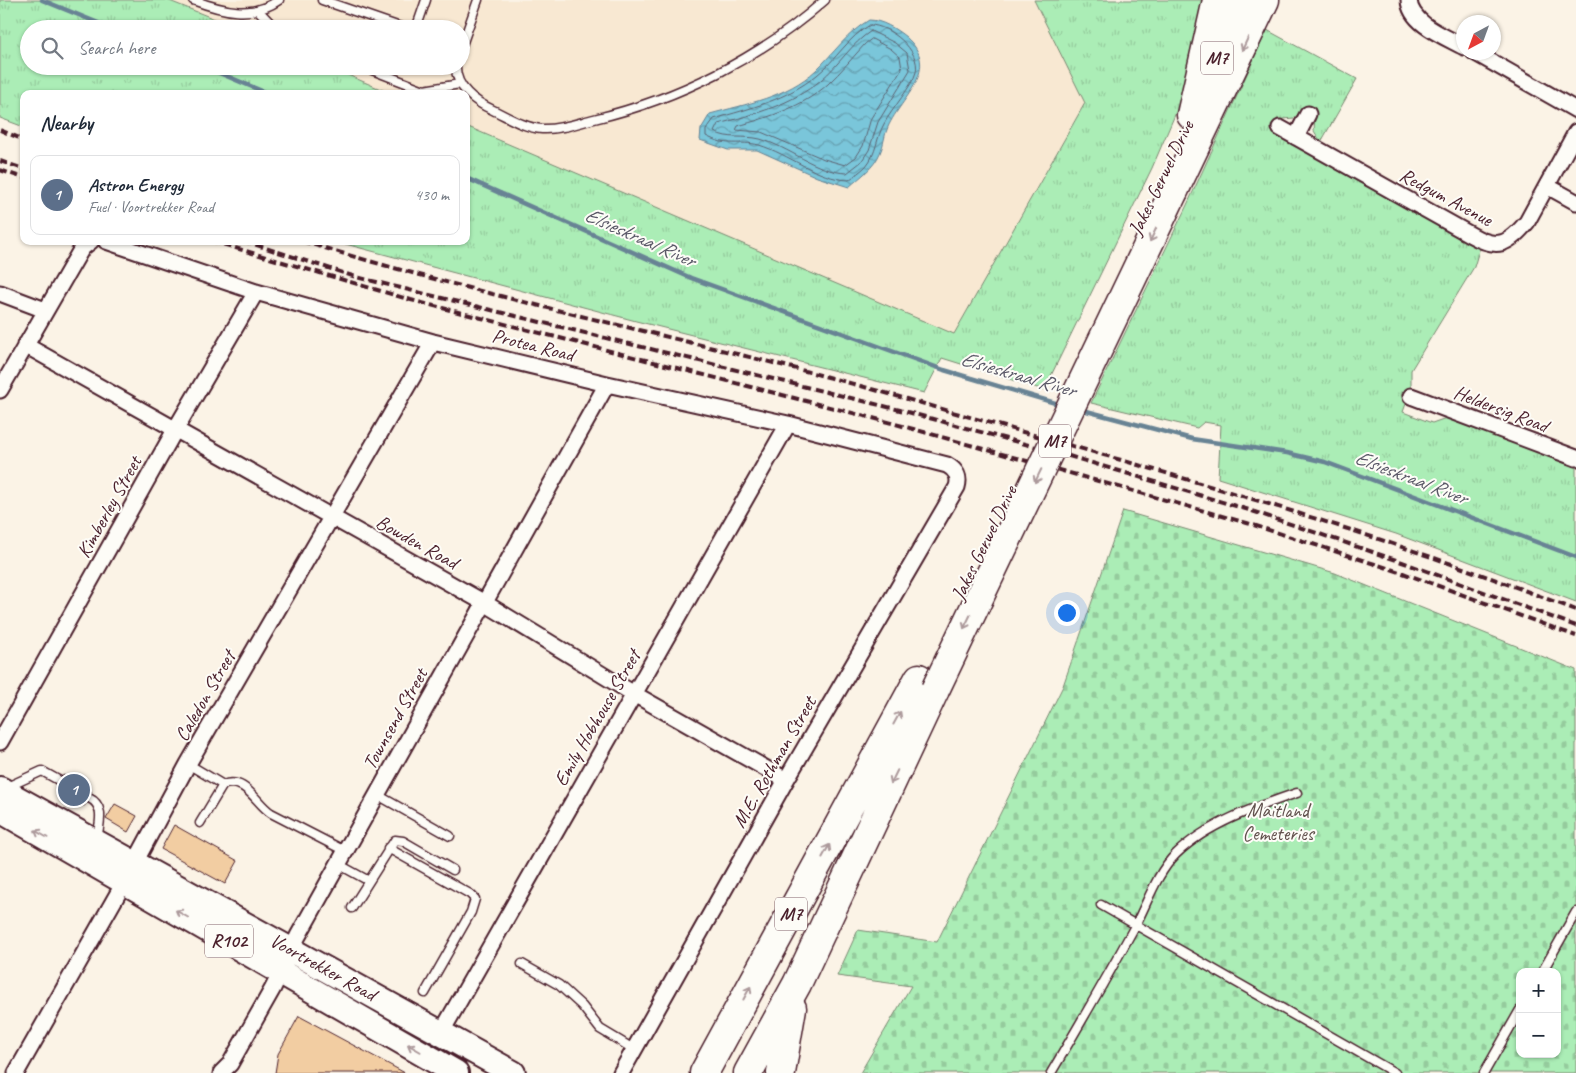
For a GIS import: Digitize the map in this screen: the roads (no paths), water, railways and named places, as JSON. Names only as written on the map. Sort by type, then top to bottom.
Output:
[{"type":"highway","points":[[1191,115],[1217,0]]},
{"type":"highway","name":"Jakes Gerwel Drive","points":[[1167,186],[1191,115],[1214,68],[1238,0]]},
{"type":"highway","name":"Jakes Gerwel Drive","points":[[748,1073],[796,984],[927,684],[1167,186],[1265,0]]},
{"type":"highway","name":"Jakes Gerwel Drive","points":[[704,1073],[927,684]]},
{"type":"highway","points":[[782,1073],[796,984]]},
{"type":"highway","points":[[687,1073],[724,1036]]},
{"type":"main road","name":"Voortrekker Road","points":[[0,797],[96,843],[130,873],[291,948],[513,1073]]},
{"type":"main road","name":"Voortrekker Road","points":[[0,797],[130,873],[281,970],[456,1073]]},
{"type":"street","points":[[1409,0],[1415,16],[1427,26],[1456,42]]},
{"type":"street","points":[[1488,60],[1576,110]]},
{"type":"street","points":[[1296,137],[1308,114]]},
{"type":"street","name":"Redgum Avenue","points":[[1280,128],[1471,235],[1493,244],[1506,242],[1516,235],[1526,222],[1576,132]]},
{"type":"street","points":[[1547,186],[1576,202]]},
{"type":"street","points":[[0,390],[45,310],[86,245]]},
{"type":"street","name":"Protea Road","points":[[118,245],[256,292],[433,342],[607,384],[788,424],[947,465],[956,471]]},
{"type":"street","name":"Kimberley Street","points":[[0,742],[175,430],[256,292]]},
{"type":"street","points":[[0,294],[45,310]]},
{"type":"street","name":"Caledon Street","points":[[16,1073],[130,873],[188,764],[433,342]]},
{"type":"street","name":"Bowden Road","points":[[25,346],[483,602],[634,694],[786,780]]},
{"type":"street","name":"Townsend Street","points":[[221,1073],[236,1055],[291,948],[341,857],[607,384]]},
{"type":"street","name":"Heldersig Road","points":[[1412,396],[1575,457]]},
{"type":"street","name":"Emily Hobhouse Street","points":[[441,1033],[788,424]]},
{"type":"street","name":"M.E. Rothman Street","points":[[622,1073],[786,780],[957,487],[956,471]]},
{"type":"lane","points":[[197,1],[239,13],[258,10],[279,0]]},
{"type":"lane","points":[[322,0],[380,20]]},
{"type":"lane","points":[[419,20],[426,0]]},
{"type":"lane","points":[[470,23],[478,0]]},
{"type":"lane","points":[[470,93],[479,102],[527,126],[551,129],[631,110],[705,79],[755,53],[823,1]]},
{"type":"lane","points":[[258,10],[267,20]]},
{"type":"lane","points":[[385,75],[424,90],[460,84]]},
{"type":"lane","points":[[456,75],[460,84],[466,90]]},
{"type":"lane","points":[[188,764],[223,785],[237,784],[252,792],[266,810],[341,857],[369,881]]},
{"type":"lane","points":[[0,797],[42,771],[60,781]]},
{"type":"lane","points":[[200,824],[223,785]]},
{"type":"lane","points":[[1051,1073],[1136,924],[1164,869],[1189,843],[1235,817],[1297,793]]},
{"type":"lane","points":[[376,794],[450,836]]},
{"type":"lane","points":[[89,798],[97,803],[100,811],[96,843]]},
{"type":"lane","points":[[352,908],[388,848],[395,840],[400,840],[453,870]]},
{"type":"lane","points":[[388,848],[470,894],[474,899],[471,912],[425,992]]},
{"type":"lane","points":[[1101,905],[1395,1073]]},
{"type":"lane","points":[[1544,968],[1576,912]]},
{"type":"lane","points":[[522,964],[559,986],[577,1001],[600,1029],[635,1050]]},
{"type":"lane","points":[[1484,1073],[1518,1013]]},
{"type":"water","points":[[869,20],[884,23],[906,37],[916,49],[920,60],[920,71],[916,82],[888,127],[881,150],[874,163],[849,187],[817,177],[757,150],[728,150],[700,140],[701,129],[710,114],[752,103],[792,87],[816,70],[847,37]]},
{"type":"waterway","name":"Elsieskraal River","points":[[42,0],[91,20]]},
{"type":"waterway","name":"Elsieskraal River","points":[[224,75],[260,90]]},
{"type":"waterway","name":"Elsieskraal River","points":[[470,180],[691,278],[944,370],[1062,405]]},
{"type":"waterway","name":"Elsieskraal River","points":[[1079,409],[1192,439],[1287,453],[1325,462],[1576,557]]},
{"type":"railway","points":[[0,130],[20,138]]},
{"type":"railway","points":[[0,161],[20,168]]},
{"type":"railway","points":[[0,170],[20,177]]},
{"type":"railway","points":[[225,245],[411,300],[892,423],[1247,523],[1403,573],[1576,636]]},
{"type":"railway","points":[[256,245],[356,277],[900,410],[1069,456],[1249,510],[1402,562],[1576,626]]},
{"type":"railway","points":[[316,245],[485,292],[820,375],[1149,468],[1364,534],[1506,583],[1576,610]]},
{"type":"place","name":"Astron Energy","points":[[74,790]]},
{"type":"park label","name":"Maitland Cemeteries","points":[[1278,822]]}]
